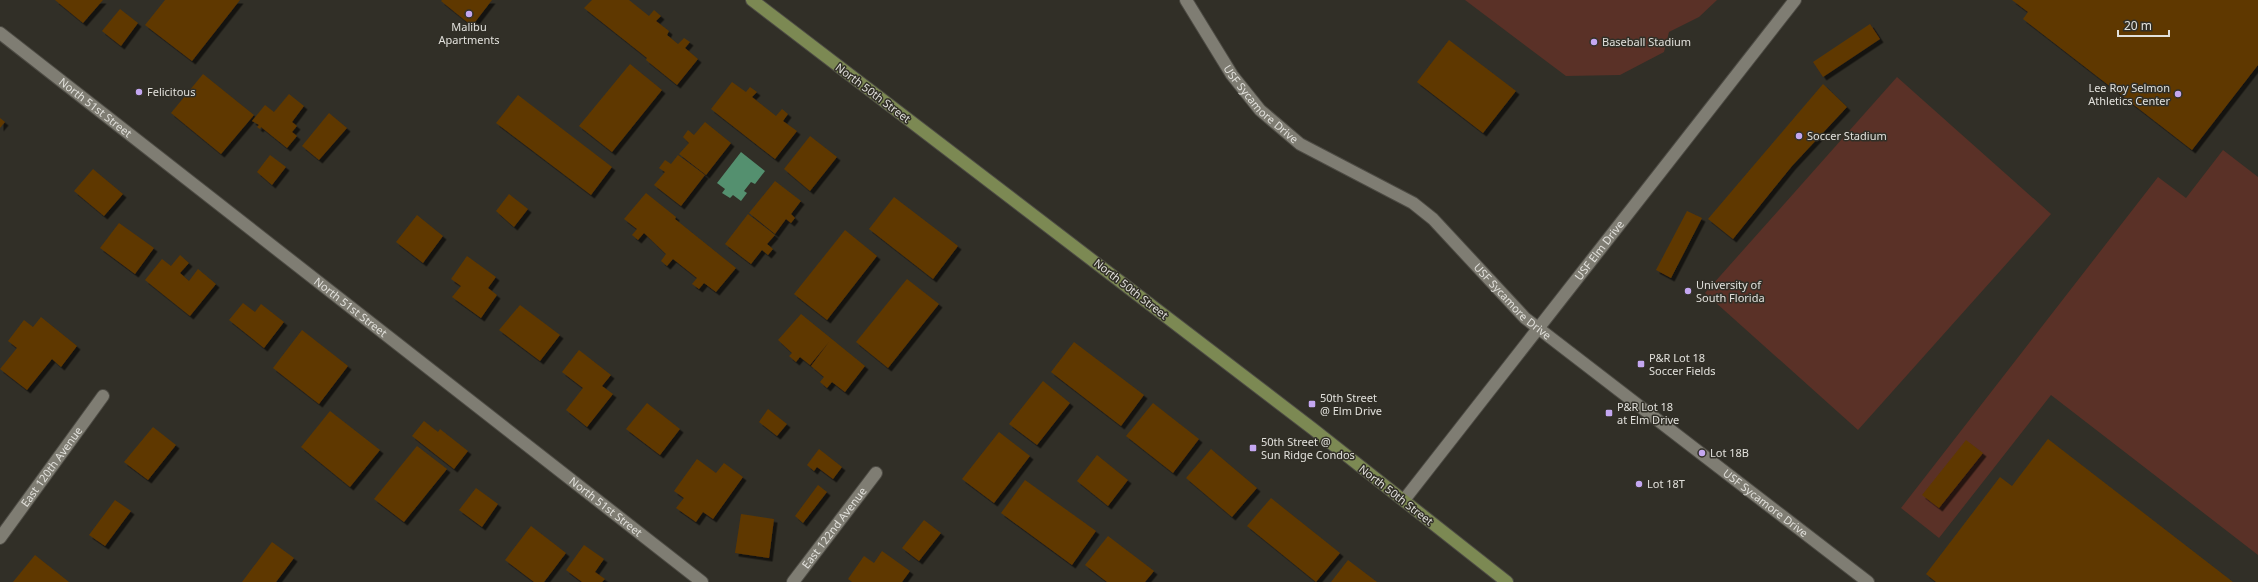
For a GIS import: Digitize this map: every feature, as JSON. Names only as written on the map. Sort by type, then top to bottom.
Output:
[{"type":"street","name":"North 50th Street","points":[[752,0],[1058,233],[1404,500],[1507,582]]},
{"type":"street","name":"USF Sycamore Drive","points":[[1186,0],[1232,75],[1260,110],[1300,144],[1413,203],[1433,219],[1525,318],[1868,582]]},
{"type":"street","name":"USF Elm Drive","points":[[1404,500],[1795,0]]},
{"type":"street","name":"North 51st Street","points":[[0,32],[109,119],[702,582]]},
{"type":"street","name":"East 120th Avenue","points":[[0,538],[103,396]]},
{"type":"street","name":"East 122nd Avenue","points":[[792,582],[876,473]]},
{"type":"shaded area","name":"Baseball Stadium","points":[[1465,0],[1717,0],[1699,17],[1669,32],[1664,52],[1620,75],[1566,76]]},
{"type":"shaded area","points":[[1897,77],[2051,214],[1858,430],[1705,293]]},
{"type":"shaded area","points":[[2223,150],[2258,177],[2258,555],[2051,395],[1939,538],[1901,508],[2158,177],[2186,198]]},
{"type":"shaded area","points":[[741,152],[765,171],[755,184],[751,182],[744,191],[747,193],[741,201],[733,195],[730,198],[722,193],[725,189],[717,183]]},
{"type":"building","points":[[55,0],[103,0],[83,23]]},
{"type":"building","points":[[165,0],[240,0],[192,61],[145,25]]},
{"type":"building","name":"Malibu Apartments","points":[[492,0],[472,26],[441,1]]},
{"type":"building","points":[[592,0],[629,0],[649,16],[654,10],[661,16],[656,21],[669,31],[667,35],[678,44],[684,38],[690,42],[685,48],[698,59],[677,85],[646,60],[647,58],[584,8]]},
{"type":"building","name":"Lee Roy Selmon Athletics Center","points":[[2012,0],[2258,0],[2258,65],[2192,150],[2023,19],[2028,12]]},
{"type":"building","points":[[120,9],[138,23],[121,46],[102,31]]},
{"type":"building","points":[[1870,24],[1880,39],[1823,77],[1813,62]]},
{"type":"building","points":[[1449,40],[1516,91],[1483,133],[1417,82]]},
{"type":"building","points":[[630,64],[662,90],[612,152],[579,126]]},
{"type":"building","points":[[203,74],[254,115],[221,154],[171,113]]},
{"type":"building","points":[[732,82],[746,92],[750,87],[757,92],[752,97],[776,116],[782,109],[788,114],[783,121],[797,131],[775,159],[711,109]]},
{"type":"building","name":"Soccer Stadium","points":[[1823,84],[1847,107],[1792,166],[1733,239],[1708,219]]},
{"type":"building","points":[[289,94],[304,106],[292,122],[297,126],[292,132],[297,136],[287,148],[261,127],[260,129],[257,127],[259,125],[252,121],[265,105],[274,112]]},
{"type":"building","points":[[518,95],[612,167],[591,195],[496,123]]},
{"type":"building","points":[[329,113],[347,128],[319,160],[302,146]]},
{"type":"building","points":[[0,118],[5,122],[0,128]]},
{"type":"building","points":[[705,122],[731,143],[706,175],[679,154],[689,143],[683,137],[688,130],[694,135]]},
{"type":"building","points":[[810,136],[837,157],[810,191],[784,169]]},
{"type":"building","points":[[270,155],[286,167],[272,185],[257,172]]},
{"type":"building","points":[[678,155],[705,175],[681,206],[654,185],[665,172],[659,168],[665,160],[671,164]]},
{"type":"building","points":[[93,169],[123,194],[104,216],[74,191]]},
{"type":"building","points":[[775,181],[801,201],[791,214],[795,218],[791,223],[786,219],[775,234],[749,213]]},
{"type":"building","points":[[646,193],[676,217],[675,219],[736,268],[716,292],[704,283],[699,289],[692,284],[697,278],[673,259],[667,266],[661,261],[666,254],[644,233],[638,240],[632,235],[637,229],[624,219]]},
{"type":"building","points":[[509,194],[528,209],[514,227],[496,211]]},
{"type":"building","points":[[894,197],[958,246],[933,279],[869,229]]},
{"type":"building","points":[[1687,211],[1702,218],[1671,278],[1656,270]]},
{"type":"building","points":[[748,214],[775,235],[767,244],[773,249],[768,255],[762,250],[751,264],[725,244]]},
{"type":"building","points":[[417,215],[443,236],[423,263],[396,242]]},
{"type":"building","points":[[119,223],[154,248],[135,274],[100,248]]},
{"type":"building","points":[[845,230],[877,256],[827,320],[794,294]]},
{"type":"building","points":[[180,255],[189,263],[180,273],[189,281],[198,269],[216,284],[190,316],[145,280],[162,259],[171,266]]},
{"type":"building","points":[[467,256],[496,277],[488,288],[497,295],[481,318],[452,297],[461,286],[451,279]]},
{"type":"building","points":[[907,279],[939,304],[888,368],[856,342]]},
{"type":"building","points":[[243,303],[255,312],[261,304],[284,322],[264,348],[229,320]]},
{"type":"building","points":[[520,305],[560,335],[540,361],[499,330]]},
{"type":"building","points":[[801,314],[865,366],[845,392],[832,382],[827,388],[820,382],[824,377],[811,366],[829,342],[810,365],[800,357],[796,362],[789,356],[792,353],[778,340]]},
{"type":"building","points":[[41,317],[77,346],[61,367],[52,359],[27,390],[0,369],[17,348],[8,341],[24,320],[33,327]]},
{"type":"building","points":[[302,330],[348,366],[319,404],[273,368]]},
{"type":"building","points":[[1074,342],[1144,395],[1121,426],[1051,372]]},
{"type":"building","points":[[579,350],[611,375],[602,386],[613,394],[587,427],[566,410],[583,388],[562,372]]},
{"type":"building","points":[[1043,381],[1070,403],[1037,445],[1009,424]]},
{"type":"building","points":[[647,403],[680,429],[660,455],[626,429]]},
{"type":"building","points":[[1153,403],[1199,439],[1173,473],[1126,436]]},
{"type":"building","points":[[768,409],[787,424],[777,436],[759,422]]},
{"type":"building","points":[[330,411],[380,450],[350,487],[301,447]]},
{"type":"building","points":[[424,421],[438,432],[440,429],[468,451],[454,469],[412,436]]},
{"type":"building","points":[[153,427],[176,445],[148,480],[124,462]]},
{"type":"building","points":[[999,432],[1030,456],[994,503],[962,479]]},
{"type":"building","points":[[2048,439],[2233,582],[1936,582],[1926,574],[2000,477],[2012,486]]},
{"type":"building","points":[[1966,440],[1983,453],[1939,508],[1922,495]]},
{"type":"building","points":[[417,446],[447,469],[404,522],[374,499]]},
{"type":"building","points":[[819,449],[842,467],[833,479],[817,467],[814,471],[807,465]]},
{"type":"building","points":[[1211,449],[1257,488],[1232,517],[1186,478]]},
{"type":"building","points":[[1097,455],[1128,480],[1108,506],[1077,481]]},
{"type":"building","points":[[697,459],[716,473],[724,463],[743,477],[713,519],[703,512],[696,522],[676,508],[684,498],[674,491]]},
{"type":"building","points":[[1025,480],[1096,531],[1072,565],[1001,513]]},
{"type":"building","points":[[818,485],[827,492],[803,523],[795,516]]},
{"type":"building","points":[[476,488],[498,504],[482,527],[459,510]]},
{"type":"building","points":[[1271,498],[1340,553],[1316,582],[1247,526]]},
{"type":"building","points":[[115,500],[131,511],[105,546],[89,535]]},
{"type":"building","points":[[741,514],[774,519],[769,558],[735,553]]},
{"type":"building","points":[[924,520],[941,533],[919,561],[902,548]]},
{"type":"building","points":[[531,526],[566,553],[544,582],[534,582],[505,560]]},
{"type":"building","points":[[1108,536],[1154,571],[1145,582],[1107,582],[1085,565]]},
{"type":"building","points":[[272,542],[294,558],[276,582],[242,582]]},
{"type":"building","points":[[584,545],[604,559],[595,572],[605,579],[602,582],[582,582],[566,570]]},
{"type":"building","points":[[882,551],[910,571],[902,582],[852,582],[848,579],[864,556],[874,563]]},
{"type":"building","points":[[35,555],[69,582],[13,582]]},
{"type":"building","points":[[1348,560],[1377,582],[1331,582]]},
{"type":"place","name":"Malibu Apartments","points":[[469,14]]},
{"type":"place","name":"Baseball Stadium","points":[[1594,42]]},
{"type":"place","name":"Felicitous","points":[[139,92]]},
{"type":"place","name":"Lee Roy Selmon Athletics Center","points":[[2178,94]]},
{"type":"place","name":"Soccer Stadium","points":[[1799,136]]},
{"type":"place","name":"University of South Florida","points":[[1688,291]]},
{"type":"place","name":"P&R Lot 18 Soccer Fields","points":[[1641,364]]},
{"type":"place","name":"50th Street @ Elm Drive","points":[[1312,404]]},
{"type":"place","name":"P&R Lot 18 at Elm Drive","points":[[1609,413]]},
{"type":"place","name":"50th Street @ Sun Ridge Condos","points":[[1253,448]]},
{"type":"place","name":"Lot 18B","points":[[1702,453]]},
{"type":"place","name":"Lot 18T","points":[[1639,484]]}]
